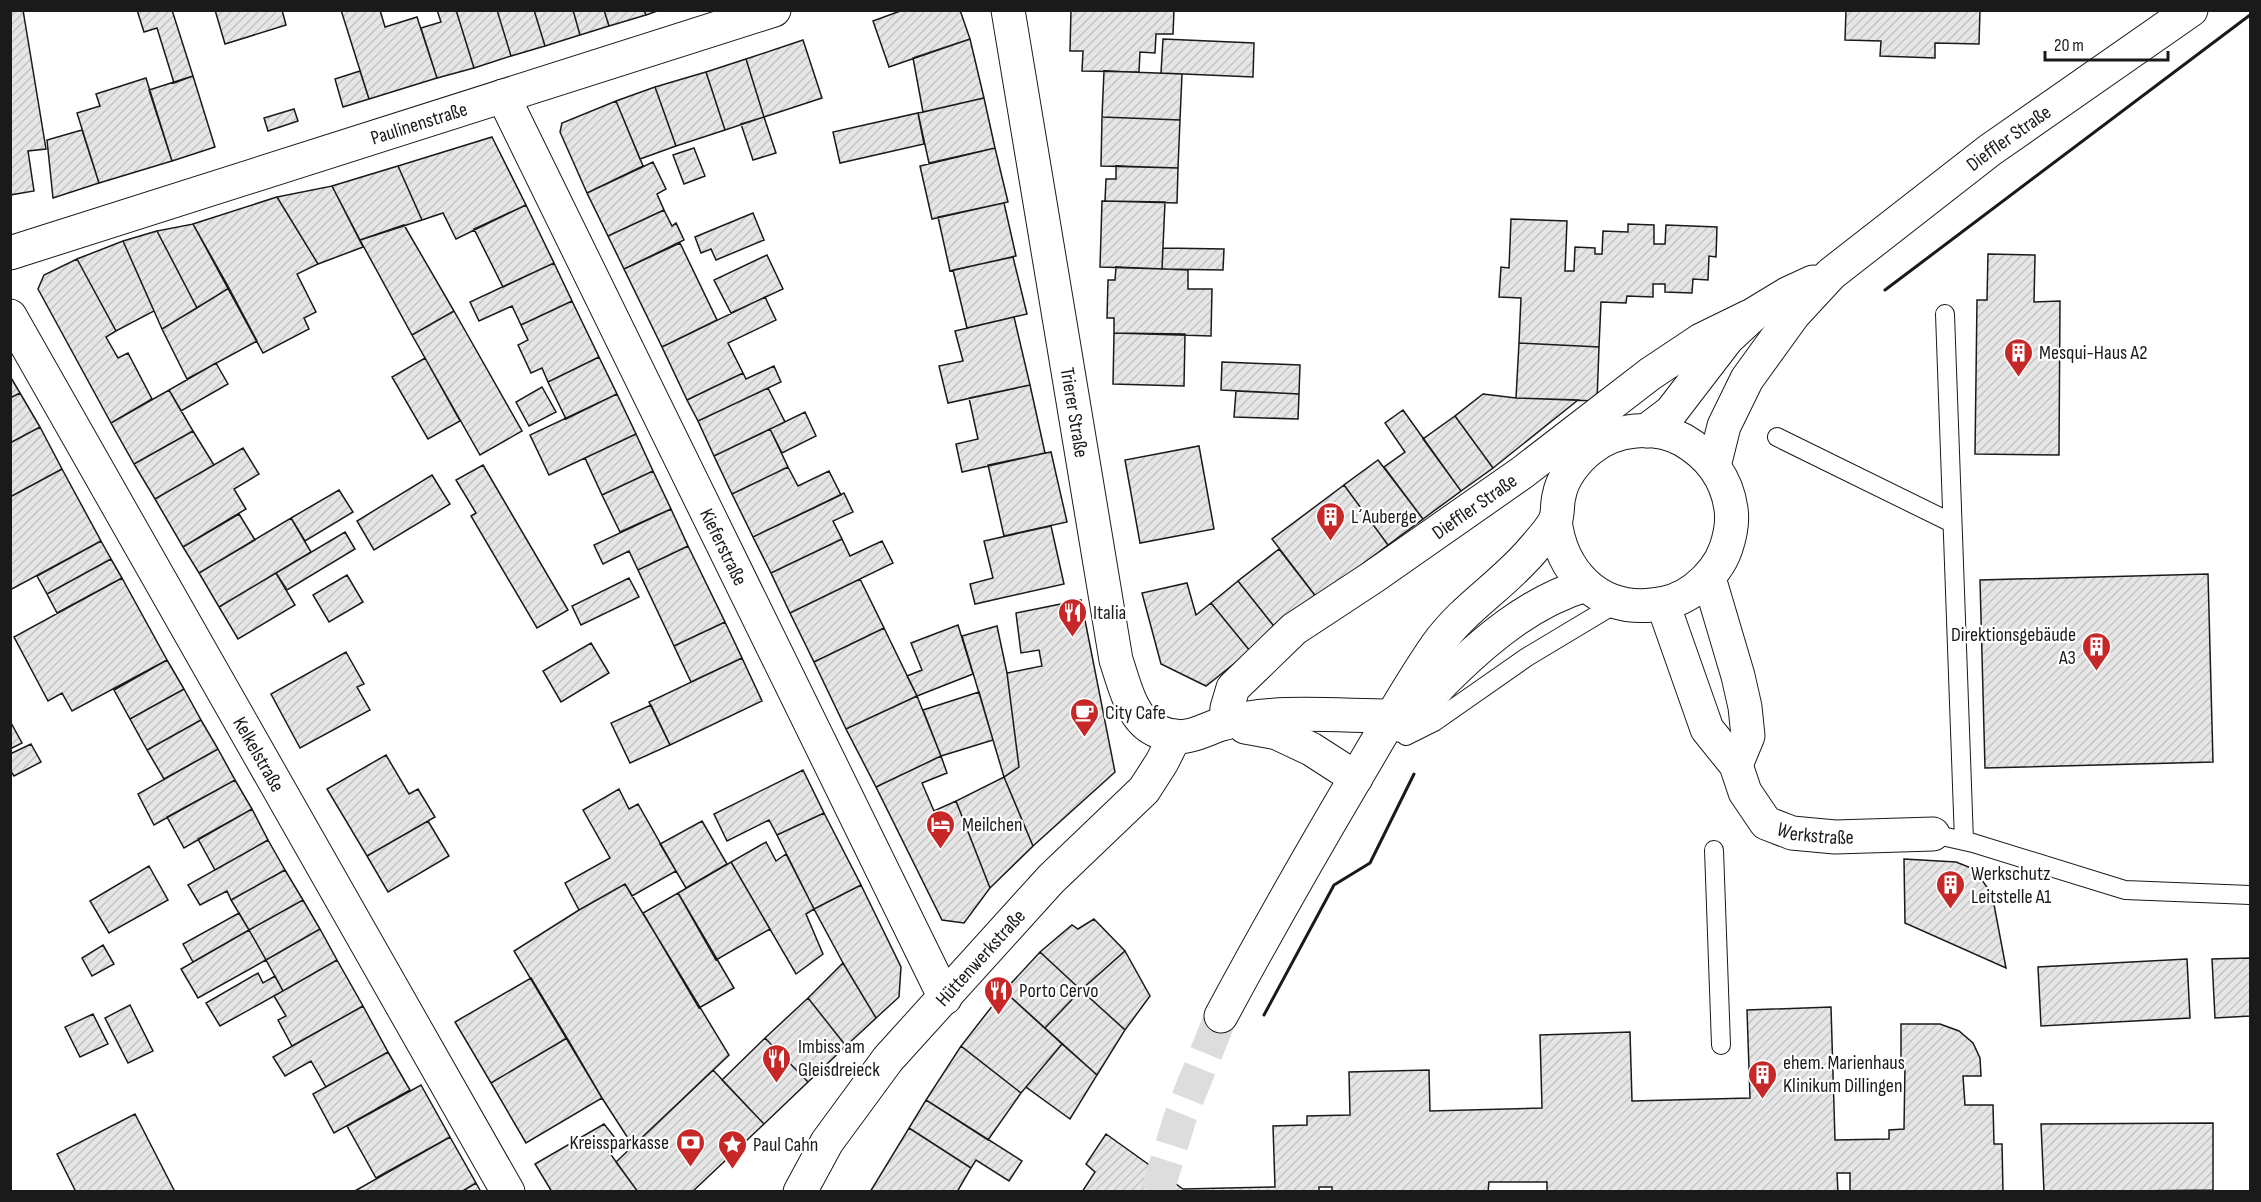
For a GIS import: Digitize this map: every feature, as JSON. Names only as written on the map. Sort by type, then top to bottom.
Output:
[{"type":"street","name":"Paulinenstraße","points":[[10,253],[774,10]]},
{"type":"street","name":"Trierer Straße","points":[[1008,10],[1116,660],[1132,707],[1154,730],[1175,736]]},
{"type":"street","name":"Dieffler Straße","points":[[1714,466],[1724,426],[1747,379],[1794,314],[1831,274],[1990,150],[2191,10]]},
{"type":"street","name":"Kieferstraße","points":[[503,96],[945,998]]},
{"type":"street","name":"Paulinenstraße","points":[[10,237],[30,239],[64,235]]},
{"type":"street","name":"Dieffler Straße","points":[[1226,723],[1227,708],[1233,688],[1294,629],[1523,472],[1667,362],[1701,340],[1754,314],[1787,294],[1831,274]]},
{"type":"street","name":"Dieffler Straße","points":[[1646,431],[1671,412],[1728,339],[1754,314]]},
{"type":"street","name":"Kelkelstraße","points":[[10,316],[508,1191]]},
{"type":"street","points":[[1662,432],[1677,437],[1704,454],[1714,466],[1726,487],[1731,510],[1730,534],[1723,557],[1709,578],[1688,595],[1663,604],[1640,606],[1617,603],[1601,596],[1573,572],[1558,539],[1555,520],[1559,493],[1572,467],[1592,447],[1618,434],[1662,432]]},
{"type":"street","points":[[1356,778],[1398,720],[1439,643],[1467,611],[1533,550],[1555,520]]},
{"type":"street","points":[[1709,578],[1745,706],[1748,736],[1736,765]]},
{"type":"street","points":[[1221,1016],[1282,902],[1356,778],[1398,720],[1490,639],[1538,604],[1586,585]]},
{"type":"street","name":"Werkstraße","points":[[1663,604],[1707,729],[1736,765],[1744,792],[1766,823],[1792,833],[1835,837],[1948,838]]},
{"type":"street","points":[[1175,736],[1195,736],[1226,723],[1273,716],[1398,720]]},
{"type":"street","points":[[1226,723],[1277,734],[1311,749],[1356,778]]},
{"type":"street","name":"Hüttenwerkstraße","points":[[800,1191],[827,1143],[888,1059],[1051,879],[1144,790],[1175,736]]},
{"type":"lane","points":[[1945,314],[1953,524],[1948,838],[2125,890],[2250,895]]},
{"type":"lane","points":[[1777,437],[1953,524]]},
{"type":"lane","points":[[1377,750],[1434,723],[1527,657],[1617,603]]},
{"type":"lane","points":[[1714,850],[1720,1045]]},
{"type":"building","points":[[10,10],[23,10],[46,149],[28,151],[34,191],[10,195]]},
{"type":"building","points":[[137,10],[172,10],[193,76],[174,83],[157,28],[144,32]]},
{"type":"building","points":[[215,10],[282,10],[286,25],[225,44]]},
{"type":"building","points":[[341,10],[380,10],[385,27],[417,17],[437,78],[369,99]]},
{"type":"building","points":[[437,10],[456,10],[474,68],[437,78],[421,28],[441,22]]},
{"type":"building","points":[[456,10],[497,10],[511,56],[474,68]]},
{"type":"building","points":[[497,10],[534,10],[545,46],[511,56]]},
{"type":"building","points":[[534,10],[573,10],[580,35],[545,46]]},
{"type":"building","points":[[573,10],[604,10],[609,26],[580,35]]},
{"type":"building","points":[[604,10],[644,10],[646,15],[609,26]]},
{"type":"building","points":[[644,10],[660,10],[646,15]]},
{"type":"building","points":[[903,10],[960,10],[970,39],[889,67],[873,21]]},
{"type":"building","points":[[1071,10],[1174,10],[1173,34],[1156,34],[1155,53],[1140,52],[1139,72],[1082,71],[1083,51],[1070,51]]},
{"type":"building","points":[[1846,10],[1980,10],[1979,44],[1935,43],[1935,58],[1880,56],[1881,41],[1845,40]]},
{"type":"building","points":[[970,39],[984,98],[923,112],[913,58]]},
{"type":"building","points":[[1163,39],[1254,43],[1253,77],[1161,73]]},
{"type":"building","points":[[803,40],[822,98],[764,117],[746,59]]},
{"type":"building","points":[[746,59],[764,117],[725,130],[706,72]]},
{"type":"building","points":[[360,71],[369,99],[343,107],[335,79]]},
{"type":"building","points":[[1104,71],[1182,74],[1180,120],[1102,117]]},
{"type":"building","points":[[706,72],[725,130],[676,146],[655,87]]},
{"type":"building","points":[[193,76],[215,147],[172,161],[149,90]]},
{"type":"building","points":[[146,78],[172,161],[99,183],[77,113],[100,106],[96,94]]},
{"type":"building","points":[[655,87],[676,146],[640,159],[616,101]]},
{"type":"building","points":[[984,98],[995,148],[929,163],[918,113]]},
{"type":"building","points":[[616,101],[643,166],[587,193],[560,132],[562,123]]},
{"type":"building","points":[[294,109],[298,121],[268,131],[264,118]]},
{"type":"building","points":[[918,113],[924,144],[840,163],[833,132]]},
{"type":"building","points":[[764,117],[776,153],[753,160],[741,124]]},
{"type":"building","points":[[1102,117],[1180,120],[1178,168],[1101,166]]},
{"type":"building","points":[[82,130],[99,183],[53,198],[47,140]]},
{"type":"building","points":[[492,137],[526,205],[456,239],[443,213],[422,220],[398,166]]},
{"type":"building","points":[[694,148],[705,176],[684,184],[673,155]]},
{"type":"building","points":[[995,148],[1008,202],[932,219],[920,166]]},
{"type":"building","points":[[653,162],[666,189],[657,194],[664,210],[608,236],[587,193]]},
{"type":"building","points":[[398,166],[422,220],[360,240],[332,186]]},
{"type":"building","points":[[1116,166],[1178,168],[1177,203],[1105,201],[1106,179],[1116,179]]},
{"type":"building","points":[[332,186],[363,247],[318,264],[277,197]]},
{"type":"building","points":[[277,197],[318,264],[297,274],[316,312],[304,318],[309,329],[263,353],[193,224]]},
{"type":"building","points":[[1102,201],[1165,202],[1162,269],[1100,267]]},
{"type":"building","points":[[1004,203],[1016,256],[950,271],[938,217]]},
{"type":"building","points":[[526,205],[554,263],[503,287],[474,229]]},
{"type":"building","points":[[664,210],[672,226],[676,223],[684,240],[624,269],[608,236]]},
{"type":"building","points":[[753,213],[764,240],[716,260],[711,249],[701,253],[695,237]]},
{"type":"building","points":[[1511,219],[1567,221],[1565,271],[1574,271],[1575,247],[1595,248],[1595,254],[1602,254],[1603,231],[1628,232],[1628,224],[1654,225],[1654,244],[1665,244],[1666,225],[1717,227],[1716,257],[1709,256],[1708,280],[1693,279],[1692,293],[1665,292],[1665,284],[1653,284],[1653,297],[1627,296],[1626,303],[1601,302],[1599,347],[1519,343],[1521,298],[1499,297],[1501,267],[1509,268]]},
{"type":"building","points":[[193,224],[229,288],[197,308],[157,231]]},
{"type":"building","points":[[404,225],[454,311],[412,335],[360,240]]},
{"type":"building","points":[[157,231],[197,308],[162,329],[123,241]]},
{"type":"building","points":[[123,241],[154,311],[116,331],[77,259]]},
{"type":"building","points":[[680,243],[717,320],[662,347],[624,269]]},
{"type":"building","points":[[1163,248],[1224,249],[1223,270],[1162,269]]},
{"type":"building","name":"Mesqui-Haus A2","points":[[1988,254],[2035,255],[2034,302],[2060,301],[2059,455],[1975,454],[1977,300],[1987,300]]},
{"type":"building","points":[[767,255],[783,289],[731,313],[714,280]]},
{"type":"building","points":[[1013,257],[1027,314],[967,328],[953,270]]},
{"type":"building","points":[[77,259],[116,331],[106,337],[118,358],[128,353],[152,399],[111,423],[38,289],[44,275]]},
{"type":"building","points":[[554,263],[572,301],[521,325],[512,306],[479,321],[470,302]]},
{"type":"building","points":[[1116,267],[1188,270],[1188,289],[1212,289],[1211,336],[1114,333],[1114,318],[1107,318],[1108,280],[1115,280]]},
{"type":"building","points":[[229,288],[257,341],[187,379],[162,329]]},
{"type":"building","points":[[765,297],[776,320],[728,343],[743,373],[687,400],[662,347]]},
{"type":"building","points":[[572,301],[599,357],[548,382],[542,368],[531,373],[518,345],[528,340],[521,325]]},
{"type":"building","points":[[454,311],[522,431],[480,455],[412,335]]},
{"type":"building","points":[[1014,317],[1030,385],[948,403],[939,366],[963,361],[955,331]]},
{"type":"building","points":[[1114,333],[1185,334],[1184,386],[1113,384]]},
{"type":"building","points":[[1519,343],[1599,347],[1597,401],[1516,398]]},
{"type":"building","points":[[599,357],[617,394],[566,419],[548,382]]},
{"type":"building","points":[[425,358],[460,421],[428,439],[392,377]]},
{"type":"building","points":[[1222,362],[1300,365],[1299,394],[1221,390]]},
{"type":"building","points":[[216,363],[228,384],[181,411],[169,390]]},
{"type":"building","points":[[774,366],[781,382],[698,421],[687,400],[743,373],[746,379]]},
{"type":"building","points":[[10,376],[20,393],[10,398]]},
{"type":"building","points":[[1030,385],[1045,453],[962,472],[956,444],[978,439],[969,398]]},
{"type":"building","points":[[542,387],[556,412],[529,426],[516,402]]},
{"type":"building","points":[[768,388],[785,422],[714,456],[698,421]]},
{"type":"building","points":[[169,390],[193,431],[134,464],[111,423]]},
{"type":"building","points":[[1236,391],[1299,394],[1298,419],[1234,417]]},
{"type":"building","points":[[20,393],[40,427],[10,443],[10,398]]},
{"type":"building","points":[[617,394],[636,434],[549,475],[530,435]]},
{"type":"building","points":[[1483,394],[1516,398],[1578,400],[1493,468],[1455,416]]},
{"type":"building","points":[[1403,410],[1461,491],[1423,519],[1384,467],[1405,452],[1385,423]]},
{"type":"building","points":[[805,412],[816,436],[782,453],[770,429]]},
{"type":"building","points":[[1455,416],[1493,468],[1461,491],[1423,439]]},
{"type":"building","points":[[40,427],[62,469],[10,497],[10,443]]},
{"type":"building","points":[[770,429],[788,467],[732,494],[714,456]]},
{"type":"building","points":[[193,431],[214,465],[155,499],[134,464]]},
{"type":"building","points":[[636,434],[653,471],[602,495],[585,458]]},
{"type":"building","points":[[1199,446],[1214,529],[1140,543],[1125,460]]},
{"type":"building","points":[[243,448],[259,474],[234,489],[246,509],[183,547],[155,499]]},
{"type":"building","points":[[1051,452],[1067,522],[1004,536],[988,465]]},
{"type":"building","points":[[1378,460],[1423,519],[1388,545],[1344,485]]},
{"type":"building","points":[[483,465],[568,610],[537,628],[471,516],[476,513],[456,480]]},
{"type":"building","points":[[788,467],[798,486],[829,471],[841,495],[753,537],[732,494]]},
{"type":"building","points":[[62,469],[101,541],[10,590],[10,497]]},
{"type":"building","points":[[653,471],[671,509],[620,532],[602,495]]},
{"type":"building","points":[[432,475],[450,504],[374,550],[357,521]]},
{"type":"building","name":"L´Auberge","points":[[1344,485],[1388,545],[1317,598],[1272,539]]},
{"type":"building","points":[[339,490],[353,512],[305,541],[291,518]]},
{"type":"building","points":[[844,493],[853,512],[833,521],[842,539],[771,573],[753,537]]},
{"type":"building","points":[[671,509],[688,546],[638,570],[629,551],[603,564],[594,545]]},
{"type":"building","points":[[239,514],[255,540],[199,573],[183,547]]},
{"type":"building","points":[[291,518],[311,552],[219,607],[199,573]]},
{"type":"building","points":[[1051,526],[1064,584],[975,604],[970,584],[993,578],[984,541]]},
{"type":"building","points":[[345,532],[355,549],[287,590],[276,573]]},
{"type":"building","points":[[842,539],[850,556],[882,541],[893,563],[790,613],[771,573]]},
{"type":"building","points":[[101,541],[111,559],[47,594],[37,576]]},
{"type":"building","points":[[688,546],[725,622],[674,646],[638,570]]},
{"type":"building","points":[[1279,549],[1317,598],[1277,630],[1238,581]]},
{"type":"building","points":[[111,559],[122,578],[57,613],[47,594]]},
{"type":"building","points":[[276,573],[295,605],[238,639],[219,607]]},
{"type":"building","name":"Direktionsgebäude A3","points":[[2208,574],[2213,762],[1985,768],[1980,580]]},
{"type":"building","points":[[347,575],[363,602],[329,622],[313,595]]},
{"type":"building","points":[[122,578],[167,660],[72,711],[62,693],[48,701],[14,637]]},
{"type":"building","points":[[629,578],[639,597],[581,625],[572,606]]},
{"type":"building","points":[[860,579],[884,628],[814,662],[790,613]]},
{"type":"building","points":[[1238,581],[1277,630],[1250,651],[1211,603]]},
{"type":"building","points":[[1187,583],[1196,615],[1211,603],[1250,651],[1206,686],[1161,664],[1142,593]]},
{"type":"building","points":[[1081,600],[1115,772],[1033,846],[1004,777],[1019,767],[1007,673],[1042,666],[1039,650],[1021,653],[1016,613]]},
{"type":"building","points":[[725,622],[742,658],[691,682],[674,646]]},
{"type":"building","points":[[958,625],[973,674],[917,696],[907,676],[922,670],[911,643]]},
{"type":"building","points":[[997,626],[1007,673],[1019,767],[1004,777],[962,636]]},
{"type":"building","points":[[884,628],[917,696],[846,729],[814,662]]},
{"type":"building","points":[[591,643],[609,673],[561,702],[543,671]]},
{"type":"building","points":[[346,652],[364,684],[357,687],[370,710],[300,748],[271,694]]},
{"type":"building","points":[[742,658],[762,701],[670,745],[649,702]]},
{"type":"building","points":[[167,660],[184,689],[130,719],[114,690]]},
{"type":"building","points":[[184,689],[201,720],[147,750],[130,719]]},
{"type":"building","points":[[979,692],[993,740],[941,756],[923,710]]},
{"type":"building","points":[[917,696],[941,756],[876,787],[846,729]]},
{"type":"building","points":[[651,705],[670,745],[630,763],[611,723]]},
{"type":"building","points":[[201,720],[218,749],[164,779],[147,750]]},
{"type":"building","points":[[10,721],[22,743],[10,749]]},
{"type":"building","points":[[31,744],[41,762],[14,776],[10,770],[10,754]]},
{"type":"building","points":[[218,749],[235,780],[154,825],[138,794]]},
{"type":"building","points":[[386,755],[409,794],[418,789],[435,817],[367,856],[327,789]]},
{"type":"building","name":"Meilchen","points":[[941,756],[947,773],[922,783],[934,811],[956,801],[990,888],[964,923],[942,920],[876,787]]},
{"type":"building","points":[[803,770],[824,813],[777,835],[769,820],[727,841],[714,814]]},
{"type":"building","points":[[1004,777],[1033,846],[990,888],[956,801]]},
{"type":"building","points":[[235,780],[252,809],[184,848],[167,817]]},
{"type":"building","points":[[619,789],[629,809],[638,804],[676,871],[632,896],[625,884],[579,910],[565,883],[610,858],[583,810]]},
{"type":"building","points":[[252,809],[268,840],[215,870],[198,839]]},
{"type":"building","points":[[824,813],[861,885],[814,909],[777,835]]},
{"type":"building","points":[[428,821],[449,856],[388,892],[367,856]]},
{"type":"building","points":[[702,821],[727,864],[686,888],[660,844]]},
{"type":"building","points":[[268,840],[285,870],[231,900],[227,891],[200,905],[188,885]]},
{"type":"building","points":[[766,842],[776,861],[786,854],[814,909],[806,914],[823,954],[796,974],[731,862]]},
{"type":"building","name":"Werkschutz Leitstelle A1","points":[[1904,859],[1956,862],[1974,869],[1992,894],[2006,968],[1905,923]]},
{"type":"building","points":[[731,862],[770,929],[716,960],[678,893]]},
{"type":"building","points":[[149,866],[168,900],[109,933],[90,901]]},
{"type":"building","points":[[285,870],[303,900],[249,930],[231,900]]},
{"type":"building","points":[[625,884],[729,1055],[633,1146],[514,951]]},
{"type":"building","points":[[861,885],[901,967],[899,997],[876,1018],[814,909]]},
{"type":"building","points":[[678,893],[734,988],[699,1008],[643,913]]},
{"type":"building","points":[[303,900],[320,929],[266,960],[249,930]]},
{"type":"building","points":[[239,913],[249,930],[193,962],[183,944]]},
{"type":"building","points":[[1094,919],[1125,951],[1081,990],[1040,952],[1072,925],[1078,929]]},
{"type":"building","points":[[320,929],[337,960],[283,991],[266,960]]},
{"type":"building","points":[[249,930],[266,960],[198,998],[181,969]]},
{"type":"building","points":[[103,945],[114,964],[92,976],[82,958]]},
{"type":"building","points":[[1125,951],[1150,996],[1125,1030],[1081,990]]},
{"type":"building","points":[[1040,952],[1081,990],[1045,1028],[1004,991]]},
{"type":"building","points":[[2250,958],[2250,1016],[2215,1018],[2212,959]]},
{"type":"building","points":[[2187,959],[2190,1018],[2041,1026],[2038,967]]},
{"type":"building","points":[[337,960],[363,1006],[292,1046],[278,1020],[286,1016],[274,996]]},
{"type":"building","points":[[843,963],[876,1018],[846,1046],[808,998]]},
{"type":"building","points":[[258,973],[263,983],[275,976],[283,991],[220,1026],[206,1003]]},
{"type":"building","points":[[531,978],[567,1038],[491,1083],[455,1022]]},
{"type":"building","points":[[1081,990],[1125,1030],[1097,1075],[1045,1028]]},
{"type":"building","points":[[1004,991],[1062,1044],[1021,1093],[961,1046]]},
{"type":"building","points":[[808,998],[846,1046],[808,1082],[765,1038]]},
{"type":"building","points":[[130,1005],[153,1051],[128,1063],[105,1018]]},
{"type":"building","points":[[363,1006],[388,1052],[326,1087],[311,1061],[285,1076],[273,1057]]},
{"type":"building","name":"ehem. Marienhaus Klinikum Dillingen","points":[[1831,1007],[1835,1140],[1889,1139],[1889,1130],[1904,1129],[1905,1063],[1901,1064],[1901,1024],[1940,1024],[1959,1031],[1973,1043],[1980,1058],[1981,1076],[1963,1076],[1965,1105],[1993,1105],[1994,1144],[2002,1144],[2003,1192],[1850,1192],[1850,1173],[1837,1173],[1838,1192],[1547,1192],[1547,1182],[1489,1182],[1488,1192],[1332,1192],[1332,1187],[1319,1187],[1319,1192],[1082,1192],[1095,1172],[1086,1164],[1106,1134],[1183,1189],[1275,1187],[1273,1126],[1307,1125],[1307,1116],[1350,1115],[1349,1072],[1429,1070],[1430,1111],[1542,1108],[1540,1035],[1630,1032],[1632,1101],[1750,1098],[1747,1010]]},
{"type":"building","points":[[93,1014],[108,1044],[80,1057],[65,1027]]},
{"type":"building","points":[[567,1038],[602,1098],[526,1143],[491,1083]]},
{"type":"building","points":[[765,1038],[808,1082],[764,1124],[722,1080]]},
{"type":"building","points":[[1062,1044],[1097,1075],[1070,1119],[1026,1087]]},
{"type":"building","points":[[961,1046],[1021,1093],[988,1140],[926,1100]]},
{"type":"building","points":[[388,1052],[410,1090],[334,1133],[313,1094]]},
{"type":"building","points":[[713,1070],[764,1124],[692,1192],[638,1192],[616,1162]]},
{"type":"building","points":[[421,1085],[450,1137],[376,1178],[347,1126]]},
{"type":"building","points":[[926,1100],[1022,1161],[1009,1181],[976,1160],[971,1168],[909,1128]]},
{"type":"building","points":[[135,1114],[175,1192],[76,1192],[57,1154]]},
{"type":"building","points":[[2213,1123],[2213,1190],[2044,1192],[2041,1124]]},
{"type":"building","points":[[604,1124],[620,1144],[609,1152],[638,1192],[552,1192],[535,1164]]},
{"type":"building","points":[[909,1128],[971,1168],[957,1192],[870,1192]]},
{"type":"building","points":[[450,1137],[476,1183],[461,1192],[353,1192]]},
{"type":"building","points":[[476,1183],[481,1192],[461,1192]]},
{"type":"tunnel","points":[[1157,1192],[1181,1115],[1221,1016]]},
{"type":"wall","points":[[1885,290],[2250,15]]},
{"type":"wall","points":[[1264,1015],[1334,885],[1370,863],[1414,774]]},
{"type":"place","name":"Mesqui-Haus A2","points":[[2018,378]]},
{"type":"place","name":"L´Auberge","points":[[1330,542]]},
{"type":"place","name":"Italia","points":[[1072,638]]},
{"type":"place","name":"Direktionsgebäude A3","points":[[2097,672]]},
{"type":"place","name":"City Cafe","points":[[1084,738]]},
{"type":"place","name":"Meilchen","points":[[941,850]]},
{"type":"place","name":"Werkschutz Leitstelle A1","points":[[1950,910]]},
{"type":"place","name":"Porto Cervo","points":[[998,1016]]},
{"type":"place","name":"Imbiss am Gleisdreieck","points":[[777,1084]]},
{"type":"place","name":"ehem. Marienhaus Klinikum Dillingen","points":[[1762,1100]]},
{"type":"place","name":"Kreissparkasse","points":[[690,1168]]},
{"type":"place","name":"Paul Cahn","points":[[732,1170]]}]
